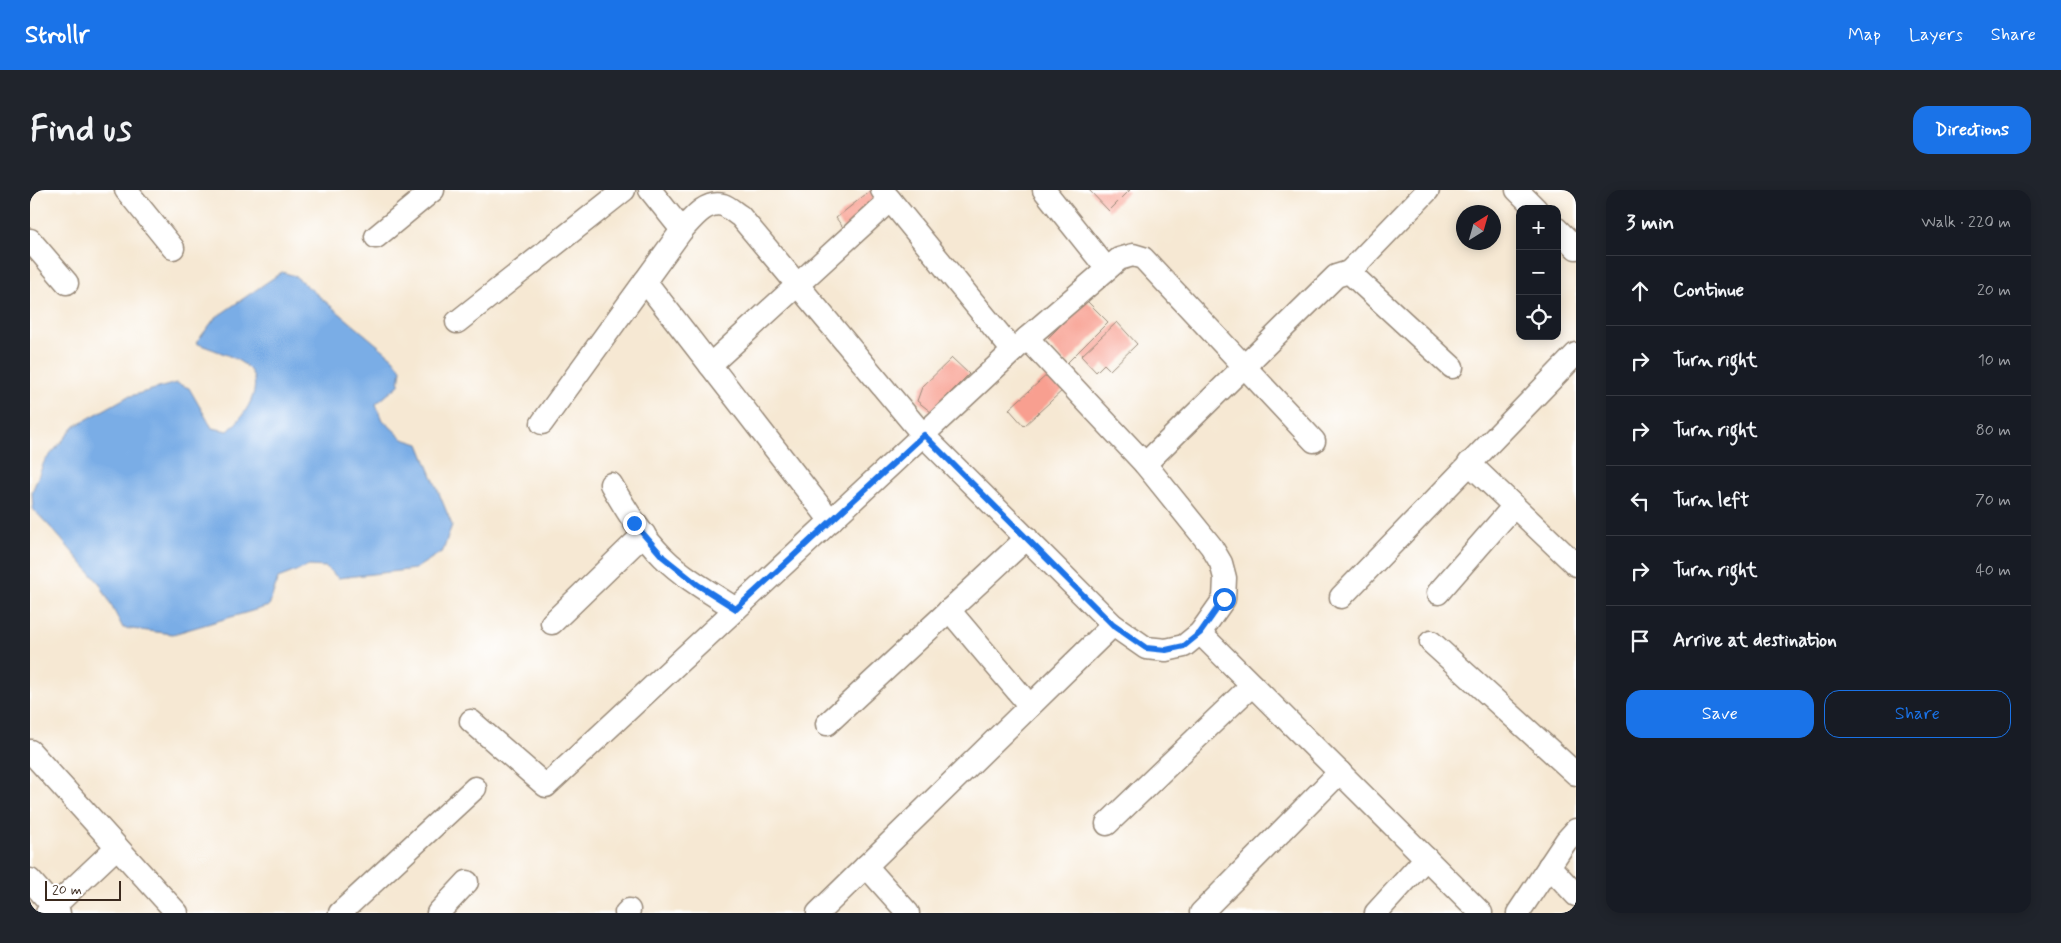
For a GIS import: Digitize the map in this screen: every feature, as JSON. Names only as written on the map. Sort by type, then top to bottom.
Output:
[{"type":"street","points":[[126,190],[173,248]]},
{"type":"street","points":[[376,237],[433,190]]},
{"type":"street","points":[[457,322],[624,190]]},
{"type":"street","points":[[650,190],[682,230]]},
{"type":"street","points":[[1145,464],[1336,276],[1349,272],[1428,190]]},
{"type":"street","points":[[1517,190],[1532,205]]},
{"type":"street","points":[[1054,194],[1107,269]]},
{"type":"street","points":[[542,423],[682,230],[694,216],[710,205],[724,205],[740,216],[798,285],[924,435],[1113,625],[1146,648],[1166,650],[1184,646],[1200,633],[1224,599],[1225,578],[1221,563],[1212,546],[1145,464],[1020,344],[886,195],[798,285],[710,365]]},
{"type":"street","points":[[1561,233],[1576,248]]},
{"type":"street","points":[[34,254],[67,283]]},
{"type":"street","points":[[471,722],[546,786],[1020,344],[1119,259],[1133,255],[1143,258],[1314,442]]},
{"type":"street","points":[[1349,272],[1452,367]]},
{"type":"street","points":[[645,281],[831,521]]},
{"type":"street","points":[[1341,597],[1576,354]]},
{"type":"street","points":[[1469,463],[1576,565]]},
{"type":"street","points":[[611,484],[634,523],[663,557],[698,585],[736,609]]},
{"type":"street","points":[[1438,592],[1514,506]]},
{"type":"street","points":[[552,623],[644,534]]},
{"type":"street","points":[[827,724],[1027,538]]},
{"type":"street","points":[[949,610],[1030,706]]},
{"type":"street","points":[[818,913],[1113,625]]},
{"type":"street","points":[[1200,633],[1481,913]]},
{"type":"street","points":[[1431,642],[1576,774]]},
{"type":"street","points":[[1107,824],[1252,685]]},
{"type":"street","points":[[30,751],[177,913]]},
{"type":"street","points":[[1201,913],[1340,772]]},
{"type":"street","points":[[350,910],[475,788]]},
{"type":"street","points":[[1518,913],[1549,866],[1576,830]]},
{"type":"street","points":[[30,880],[53,911],[117,847]]},
{"type":"street","points":[[1376,913],[1426,858]]},
{"type":"street","points":[[866,866],[908,913]]},
{"type":"street","points":[[1549,866],[1576,895]]},
{"type":"street","points":[[438,913],[467,882]]},
{"type":"water","points":[[282,272],[295,276],[393,358],[401,369],[399,385],[376,404],[381,418],[403,439],[419,444],[452,525],[443,551],[415,569],[338,578],[326,567],[309,566],[278,578],[269,606],[173,634],[123,628],[100,584],[33,509],[32,492],[44,462],[75,426],[127,397],[176,383],[189,388],[212,428],[228,431],[241,417],[252,398],[254,379],[250,370],[242,363],[196,343],[215,318]]},
{"type":"building","points":[[871,190],[884,203],[845,230],[836,218]]},
{"type":"building","points":[[1089,190],[1130,190],[1109,211]]},
{"type":"building","points":[[1086,300],[1108,322],[1067,363],[1045,341]]},
{"type":"building","points":[[1117,322],[1137,344],[1110,370],[1104,364],[1096,372],[1081,356]]},
{"type":"building","points":[[952,358],[969,374],[931,412],[917,401],[922,387]]},
{"type":"building","points":[[1049,373],[1064,389],[1024,426],[1009,409]]},
{"type":"route","points":[[634,523],[663,557],[698,585],[736,609],[924,435],[1113,625],[1146,648],[1166,650],[1184,646],[1200,633],[1224,599]]}]
